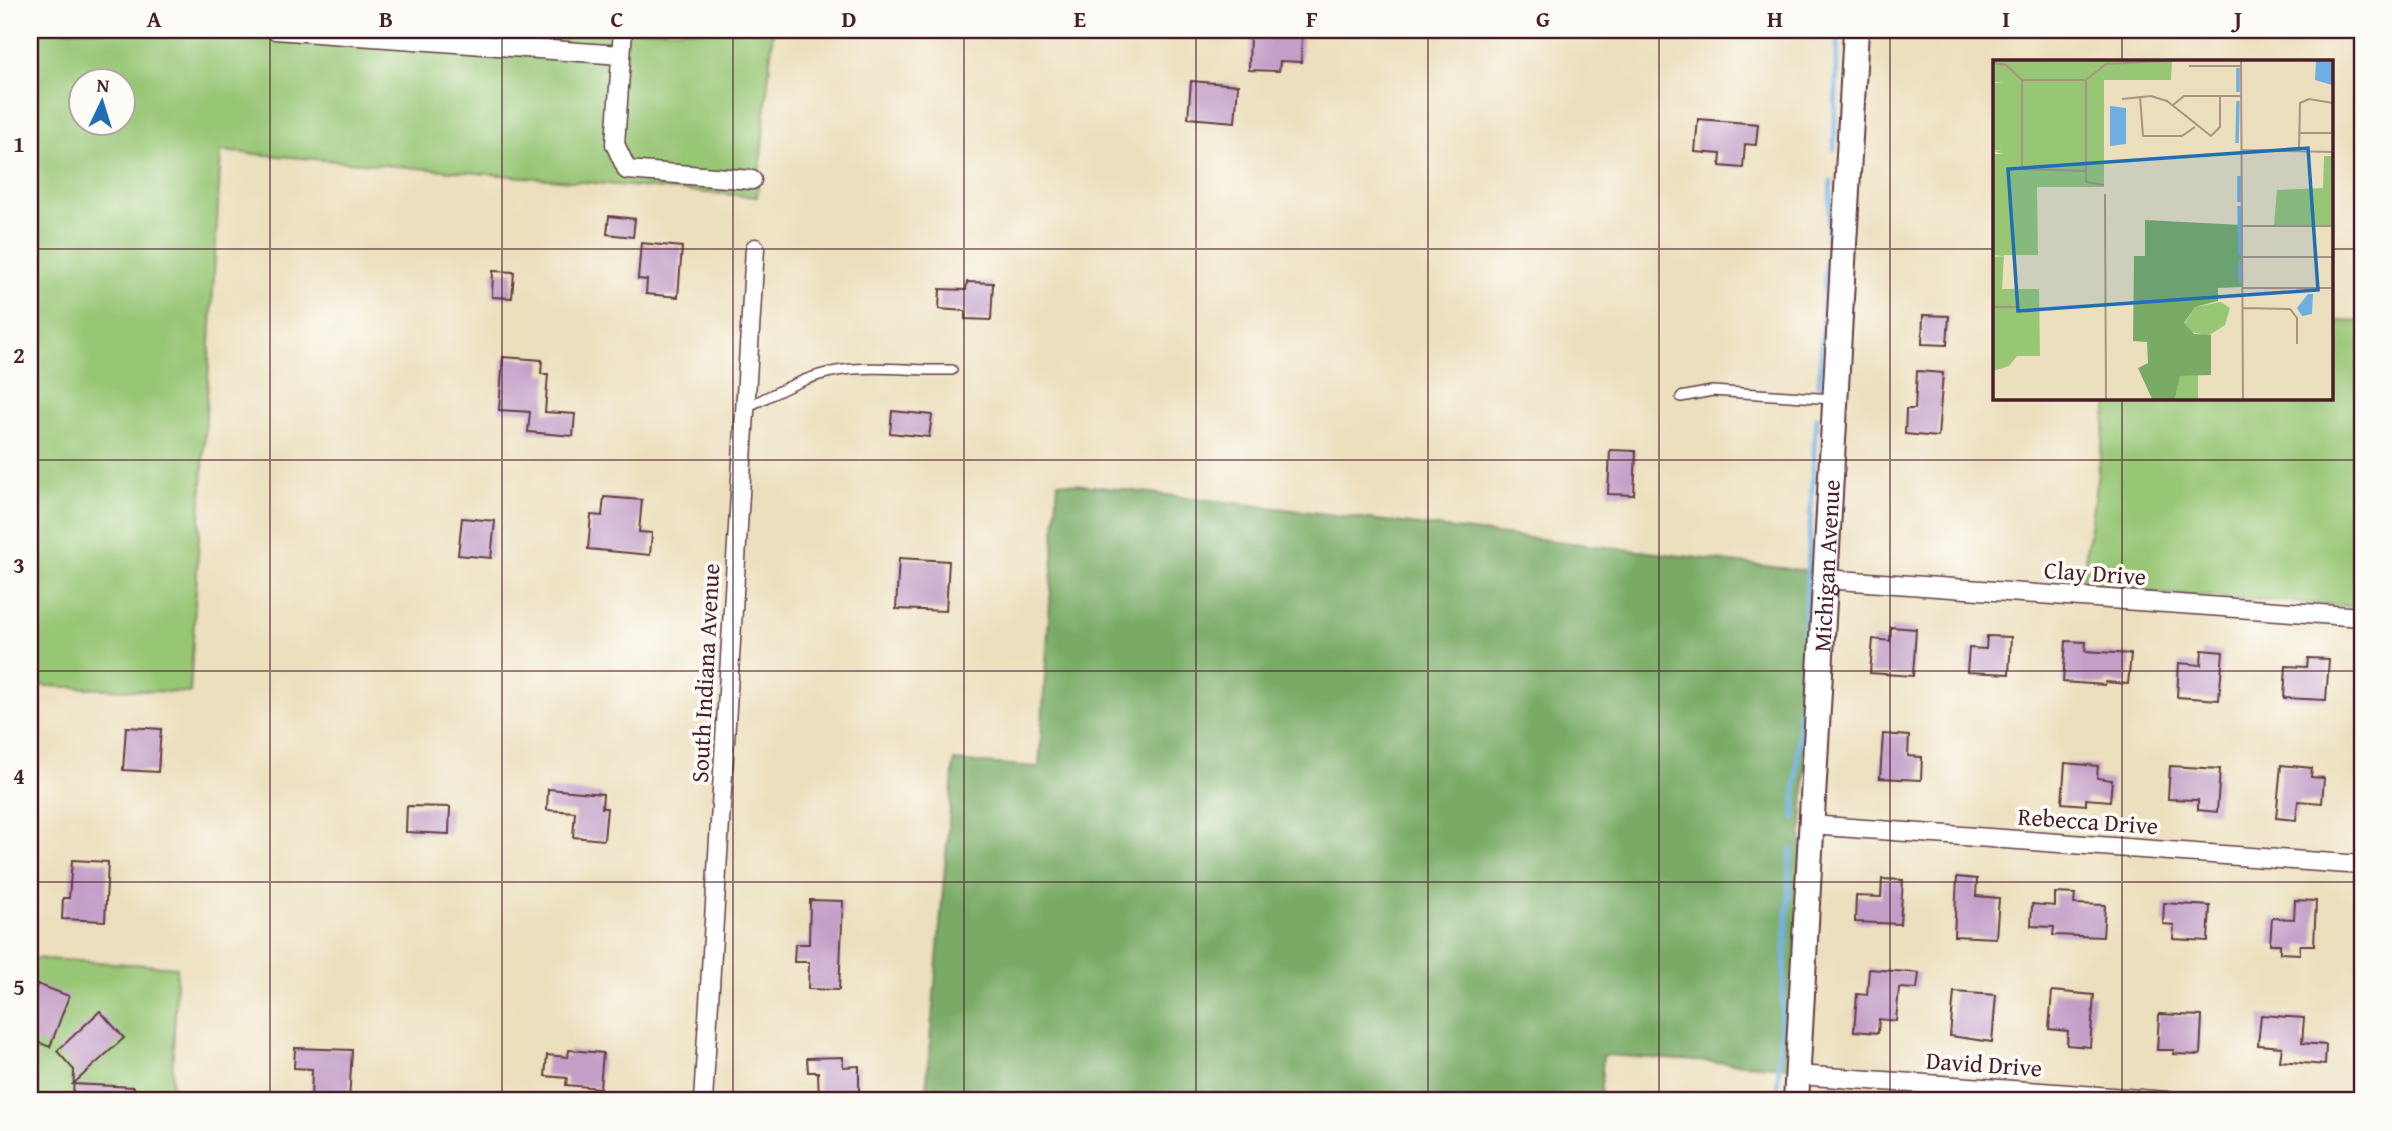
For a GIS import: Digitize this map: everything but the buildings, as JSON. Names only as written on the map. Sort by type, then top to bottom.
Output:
[{"type":"street","points":[[275,30],[621,55]]},
{"type":"street","points":[[623,30],[615,144],[627,170],[752,180]]},
{"type":"street","name":"Michigan Avenue","points":[[1796,1101],[1856,30]]},
{"type":"street","name":"South Indiana Avenue","points":[[702,1101],[755,248]]},
{"type":"street","name":"Clay Drive","points":[[1825,579],[2362,617]]},
{"type":"street","name":"Rebecca Drive","points":[[1810,825],[2362,865]]},
{"type":"street","name":"David Drive","points":[[1798,1075],[2168,1101]]},
{"type":"lane","points":[[745,408],[802,381],[834,371],[863,368],[952,370]]},
{"type":"lane","points":[[1681,397],[1712,391],[1835,399]]},
{"type":"green space","points":[[30,30],[773,30],[757,197],[221,151],[190,693],[30,685]]},
{"type":"green space","points":[[2332,321],[2362,322],[2362,607],[2081,588],[2109,399],[2332,399]]},
{"type":"green space","points":[[1058,482],[1816,572],[1789,1067],[1603,1055],[1600,1101],[925,1101],[954,761],[1039,767]]},
{"type":"green space","points":[[30,958],[177,967],[171,1101],[30,1101]]},
{"type":"waterway","points":[[1834,149],[1838,30]]},
{"type":"waterway","points":[[1819,386],[1831,181]]},
{"type":"waterway","points":[[1794,818],[1816,417]]},
{"type":"waterway","points":[[1777,1097],[1791,849]]}]
